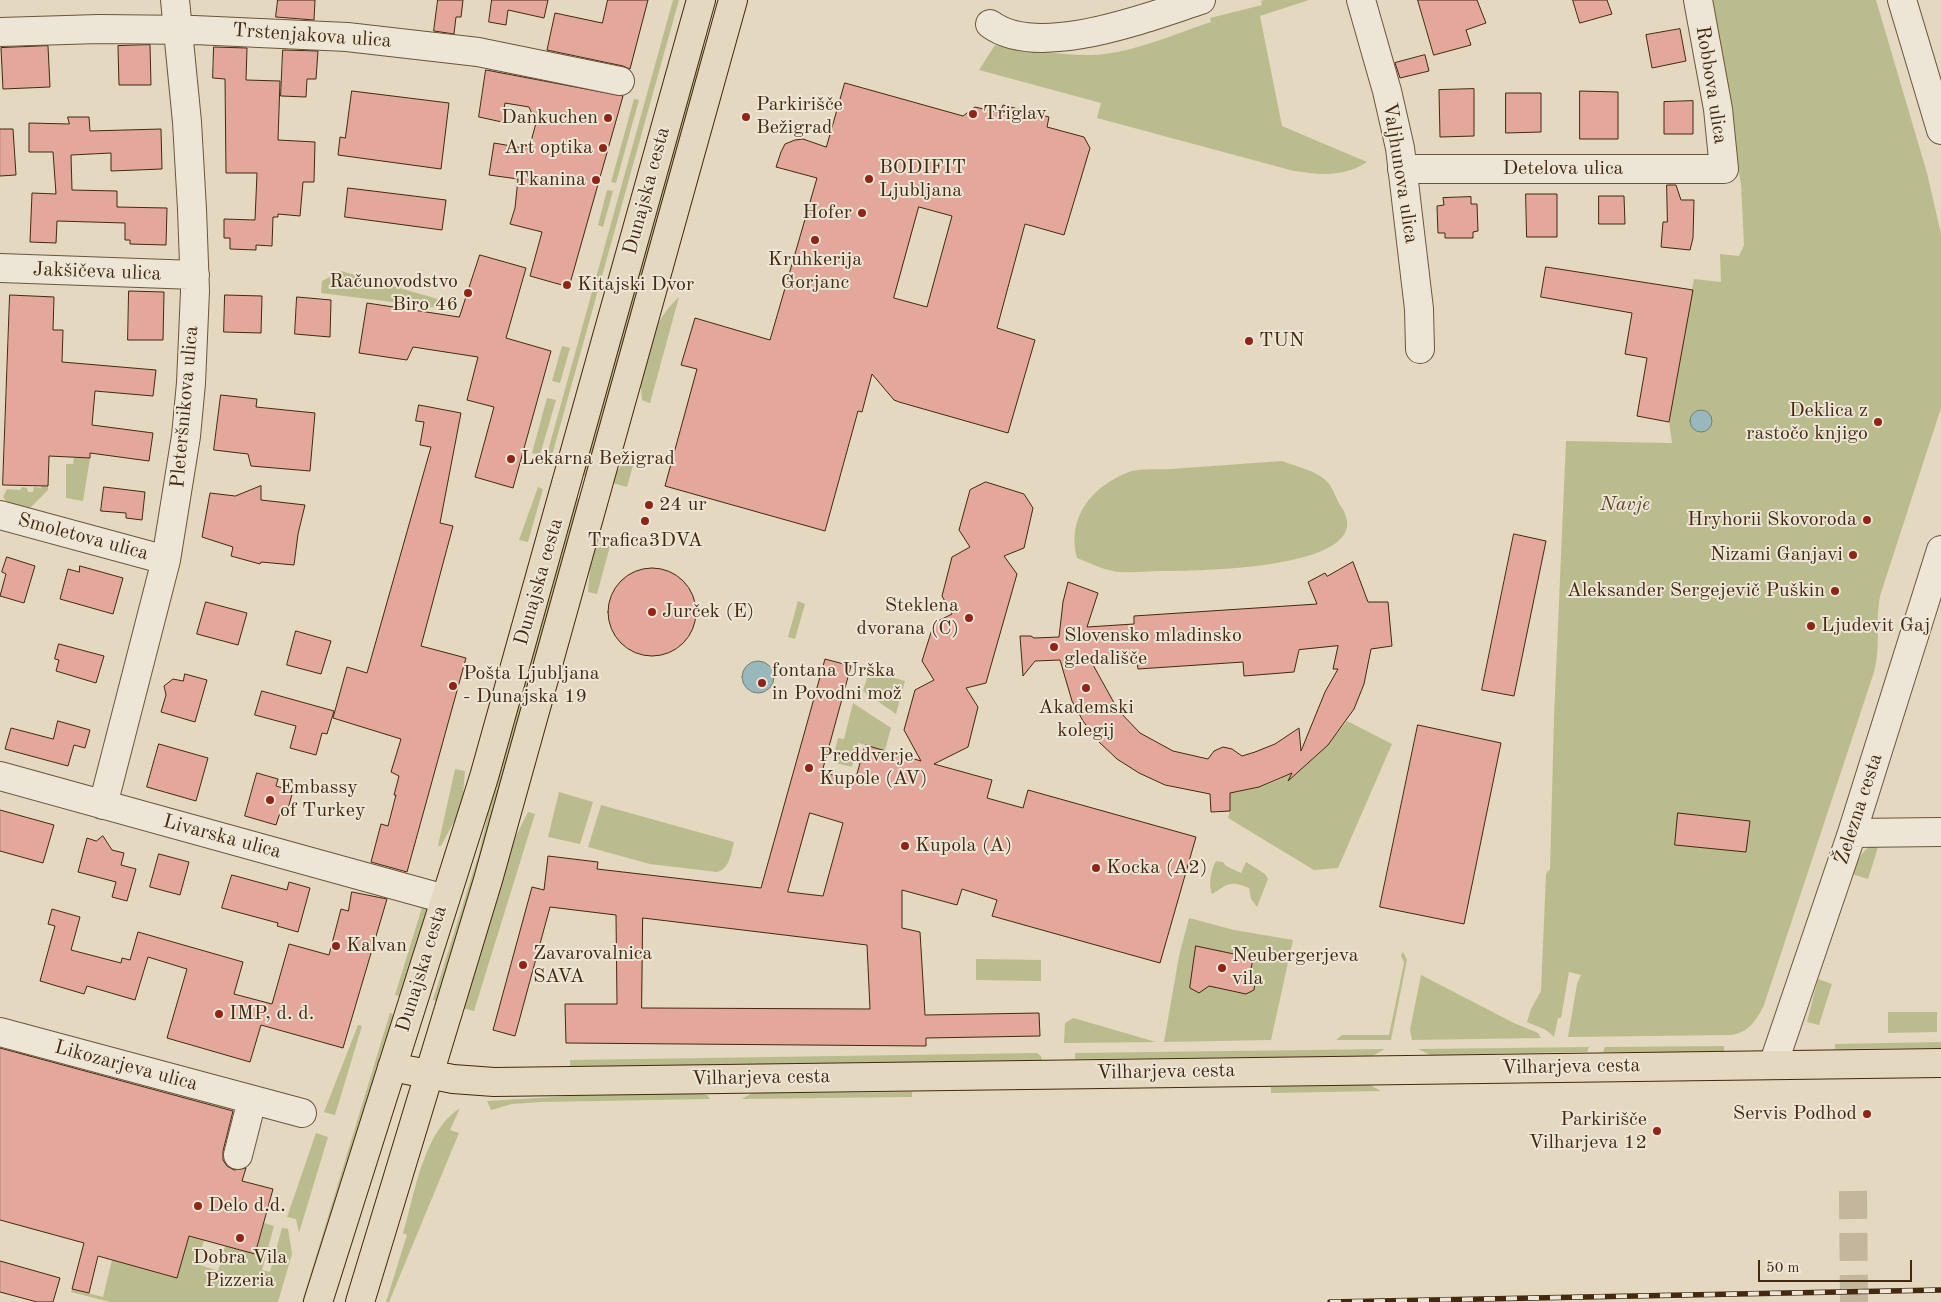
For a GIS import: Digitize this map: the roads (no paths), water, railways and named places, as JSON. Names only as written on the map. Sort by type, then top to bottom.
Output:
[{"type":"main road","name":"Dunajska cesta","points":[[318,1302],[489,758],[701,0]]},
{"type":"main road","name":"Dunajska cesta","points":[[360,1302],[488,880],[733,0]]},
{"type":"main road","name":"Vilharjeva cesta","points":[[392,1067],[494,1082],[1941,1063]]},
{"type":"street","name":"Pleteršnikova ulica","points":[[102,805],[166,560],[186,436],[191,383],[194,275],[187,122],[180,30],[175,0]]},
{"type":"street","points":[[990,24],[998,31],[1024,36],[1049,39],[1072,37],[1201,0]]},
{"type":"street","name":"Valjhunova ulica","points":[[1361,0],[1387,91],[1400,148],[1420,309],[1420,350]]},
{"type":"street","name":"Robbova ulica","points":[[1698,0],[1718,109],[1724,169]]},
{"type":"street","points":[[1902,0],[1941,130]]},
{"type":"street","name":"Trstenjakova ulica","points":[[0,32],[99,29],[180,30],[279,33],[404,42],[537,62],[620,81]]},
{"type":"street","name":"Detelova ulica","points":[[1402,169],[1724,169]]},
{"type":"street","name":"Jakšičeva ulica","points":[[0,268],[194,275]]},
{"type":"street","name":"Smoletova ulica","points":[[0,515],[166,560]]},
{"type":"street","name":"Železna cesta","points":[[1773,1065],[1852,833],[1941,550]]},
{"type":"street","name":"Livarska ulica","points":[[0,776],[445,898]]},
{"type":"street","points":[[1852,833],[1941,832]]},
{"type":"street","name":"Likozarjeva ulica","points":[[0,1032],[302,1113]]},
{"type":"street","points":[[238,1155],[252,1100]]},
{"type":"water","points":[[1701,410],[1709,413],[1712,421],[1709,429],[1701,432],[1693,429],[1690,421],[1693,413]]},
{"type":"water","points":[[758,661],[770,665],[774,677],[770,689],[758,693],[746,689],[742,677],[746,665]]},
{"type":"tunnel","points":[[1853,1191],[1854,1302]]},
{"type":"railway","points":[[1330,1302],[1940,1290]]},
{"type":"place","name":"Triglav","points":[[973,114]]},
{"type":"place","name":"Parkirišče Bežigrad","points":[[746,117]]},
{"type":"place","name":"Dankuchen","points":[[608,118]]},
{"type":"place","name":"Art optika","points":[[603,148]]},
{"type":"place","name":"BODIFIT Ljubljana","points":[[869,179]]},
{"type":"place","name":"Tkanina","points":[[596,180]]},
{"type":"place","name":"Hofer","points":[[862,213]]},
{"type":"place","name":"Kruhkerija Gorjanc","points":[[815,240]]},
{"type":"place","name":"Kitajski Dvor","points":[[567,285]]},
{"type":"place","name":"Računovodstvo Biro 46","points":[[468,293]]},
{"type":"place","name":"TUN","points":[[1249,341]]},
{"type":"place","name":"Deklica z rastočo knjigo","points":[[1878,422]]},
{"type":"place","name":"Lekarna Bežigrad","points":[[511,459]]},
{"type":"place","name":"24 ur","points":[[649,505]]},
{"type":"place","name":"Hryhorii Skovoroda","points":[[1867,520]]},
{"type":"place","name":"Trafica3DVA","points":[[645,521]]},
{"type":"place","name":"Nizami Ganjavi","points":[[1853,555]]},
{"type":"place","name":"Aleksander Sergejevič Puškin","points":[[1835,591]]},
{"type":"place","name":"Jurček (E)","points":[[652,612]]},
{"type":"place","name":"Steklena dvorana (C)","points":[[969,618]]},
{"type":"place","name":"Ljudevit Gaj","points":[[1811,626]]},
{"type":"place","name":"Slovensko mladinsko gledališče","points":[[1054,647]]},
{"type":"place","name":"fontana Urška in Povodni mož","points":[[762,683]]},
{"type":"place","name":"Pošta Ljubljana - Dunajska 19","points":[[453,686]]},
{"type":"place","name":"Akademski kolegij","points":[[1086,688]]},
{"type":"place","name":"Preddverje Kupole (AV)","points":[[809,768]]},
{"type":"place","name":"Embassy of Turkey","points":[[270,800]]},
{"type":"place","name":"Kupola (A)","points":[[905,846]]},
{"type":"place","name":"Kocka (A2)","points":[[1096,868]]},
{"type":"place","name":"Kalvan","points":[[336,946]]},
{"type":"place","name":"Zavarovalnica SAVA","points":[[523,965]]},
{"type":"place","name":"Neubergerjeva vila","points":[[1222,968]]},
{"type":"place","name":"IMP, d. d.","points":[[219,1014]]},
{"type":"place","name":"Servis Podhod","points":[[1867,1114]]},
{"type":"place","name":"Parkirišče Vilharjeva 12","points":[[1657,1131]]},
{"type":"place","name":"Delo d.d.","points":[[198,1206]]},
{"type":"place","name":"Dobra Vila Pizzeria","points":[[240,1238]]},
{"type":"park label","name":"Navje","points":[[1625,505]]}]
